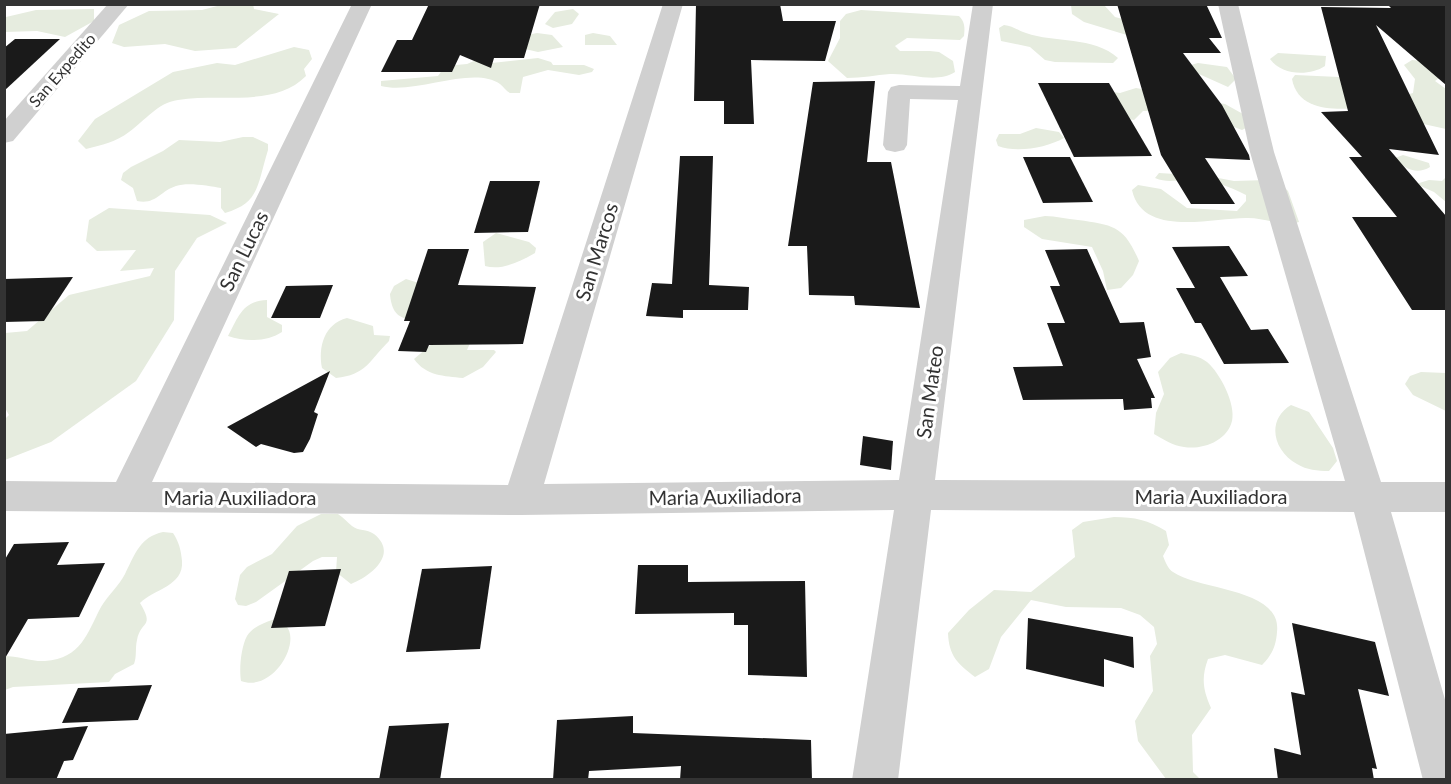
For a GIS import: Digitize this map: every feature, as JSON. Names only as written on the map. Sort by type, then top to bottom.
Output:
[{"type":"street","name":"San Expedito","points":[[4,136],[119,4]]},
{"type":"street","name":"San Lucas","points":[[127,497],[362,4]]},
{"type":"street","name":"San Marcos","points":[[520,500],[673,4]]},
{"type":"street","name":"San Mateo","points":[[875,780],[983,4]]},
{"type":"street","points":[[1228,4],[1262,152],[1368,497],[1446,780]]},
{"type":"street","points":[[895,144],[898,92],[971,93]]},
{"type":"street","name":"Maria Auxiliadora","points":[[4,496],[520,500],[916,495],[1446,497]]},
{"type":"shaded area","points":[[253,4],[254,9],[279,14],[236,48],[195,51],[165,44],[124,47],[112,43],[119,25],[149,11],[202,10],[221,5]]},
{"type":"shaded area","points":[[1071,5],[1104,5],[1115,17],[1151,26],[1130,36],[1084,22],[1072,14]]},
{"type":"shaded area","points":[[94,9],[94,21],[65,37],[37,31],[5,32],[6,17],[36,10]]},
{"type":"shaded area","points":[[573,9],[579,14],[572,24],[553,28],[545,24],[555,12]]},
{"type":"shaded area","points":[[861,10],[959,16],[964,28],[964,36],[960,40],[907,38],[895,46],[900,51],[939,52],[953,61],[955,72],[932,78],[890,74],[847,78],[828,61],[840,38],[840,21],[846,14]]},
{"type":"shaded area","points":[[1004,25],[1037,36],[1097,46],[1118,58],[1113,63],[1045,60],[1030,47],[1001,41],[999,28]]},
{"type":"shaded area","points":[[537,33],[552,35],[563,47],[538,52],[525,49],[527,35]]},
{"type":"shaded area","points":[[593,33],[610,36],[617,45],[585,45],[585,35]]},
{"type":"shaded area","points":[[294,47],[309,50],[312,59],[304,69],[306,76],[293,86],[263,96],[178,100],[158,108],[129,132],[114,141],[86,149],[78,141],[95,119],[173,72],[217,63],[235,65]]},
{"type":"shaded area","points":[[1278,53],[1326,56],[1325,66],[1312,72],[1296,73],[1275,65],[1270,59]]},
{"type":"shaded area","points":[[538,58],[551,62],[553,65],[584,65],[594,69],[592,72],[579,75],[548,70],[523,77],[520,93],[510,93],[500,84],[488,79],[475,78],[410,87],[381,86],[381,81],[438,76],[445,66],[474,61],[492,63]]},
{"type":"shaded area","points":[[1412,60],[1423,61],[1443,75],[1435,81],[1446,89],[1446,129],[1419,123],[1391,99],[1413,93],[1415,79],[1404,65]]},
{"type":"shaded area","points":[[1198,63],[1227,67],[1236,79],[1228,87],[1190,70],[1191,65]]},
{"type":"shaded area","points":[[1295,75],[1339,77],[1359,108],[1328,108],[1309,103],[1296,90],[1292,79]]},
{"type":"shaded area","points":[[1136,88],[1225,104],[1243,114],[1248,127],[1242,130],[1213,119],[1153,111],[1143,111],[1134,120],[1123,118],[1099,90],[1120,93]]},
{"type":"shaded area","points":[[1036,128],[1059,132],[1064,138],[1031,148],[1014,149],[998,146],[996,140],[999,134],[1020,134]]},
{"type":"shaded area","points":[[253,137],[268,144],[268,150],[259,183],[251,198],[245,204],[225,213],[221,208],[221,188],[186,184],[171,188],[143,202],[137,201],[133,188],[121,180],[123,173],[131,167],[179,140],[220,142]]},
{"type":"shaded area","points":[[1403,155],[1429,163],[1430,167],[1420,171],[1411,170],[1395,158]]},
{"type":"shaded area","points":[[1159,173],[1208,176],[1234,181],[1267,180],[1281,184],[1288,191],[1299,222],[1280,223],[1248,218],[1182,222],[1150,215],[1139,205],[1132,190],[1138,185],[1161,189],[1187,208],[1237,211],[1246,201],[1246,195],[1225,186],[1195,180],[1159,180],[1155,178]]},
{"type":"shaded area","points":[[1446,177],[1446,202],[1434,192],[1416,184],[1429,180],[1442,181]]},
{"type":"shaded area","points":[[109,208],[210,215],[227,223],[197,238],[175,271],[174,320],[136,381],[51,442],[5,460],[5,419],[9,415],[5,408],[5,333],[27,331],[69,295],[150,276],[154,268],[120,271],[136,250],[97,251],[86,241],[89,220]]},
{"type":"shaded area","points":[[1045,216],[1101,224],[1116,229],[1123,234],[1134,249],[1139,261],[1133,275],[1121,288],[1107,290],[1103,271],[1092,247],[1042,239],[1024,227],[1024,220]]},
{"type":"shaded area","points":[[496,233],[529,242],[536,248],[535,253],[505,266],[485,266],[483,242]]},
{"type":"shaded area","points":[[406,279],[422,284],[408,319],[394,311],[390,294],[394,286]]},
{"type":"shaded area","points":[[267,300],[267,317],[282,325],[282,332],[270,338],[256,340],[228,336],[246,307]]},
{"type":"shaded area","points":[[347,318],[373,326],[374,335],[390,336],[389,341],[361,370],[336,378],[322,368],[322,345],[324,337],[333,325]]},
{"type":"shaded area","points":[[445,333],[471,341],[467,350],[494,350],[496,352],[483,367],[463,378],[430,372],[414,359]]},
{"type":"shaded area","points":[[1181,353],[1201,358],[1212,367],[1222,381],[1232,406],[1232,421],[1225,434],[1213,443],[1199,447],[1180,446],[1154,434],[1156,413],[1164,394],[1158,372],[1170,358]]},
{"type":"shaded area","points":[[1421,372],[1446,373],[1446,411],[1413,395],[1405,384],[1410,376]]},
{"type":"shaded area","points":[[1291,405],[1309,412],[1333,448],[1337,461],[1329,471],[1305,468],[1282,451],[1278,444],[1276,427],[1283,411]]},
{"type":"shaded area","points":[[321,514],[338,514],[354,528],[374,534],[384,549],[383,556],[374,570],[351,584],[336,572],[337,557],[322,557],[256,602],[246,606],[238,605],[235,599],[240,575],[247,567],[272,554],[297,526]]},
{"type":"shaded area","points":[[1114,517],[1141,520],[1166,531],[1169,545],[1163,556],[1171,571],[1186,578],[1254,599],[1267,607],[1275,618],[1276,642],[1271,654],[1262,665],[1225,655],[1208,659],[1204,672],[1204,684],[1211,708],[1192,735],[1193,772],[1200,779],[1166,779],[1138,741],[1135,721],[1153,691],[1150,656],[1157,644],[1154,627],[1140,615],[1121,608],[1066,607],[1031,600],[1001,637],[989,669],[975,677],[959,663],[950,648],[948,633],[969,610],[994,590],[1031,592],[1075,557],[1072,530],[1083,522]]},
{"type":"shaded area","points":[[173,533],[177,540],[181,553],[181,569],[173,582],[140,603],[147,620],[137,640],[134,664],[115,674],[109,682],[13,687],[5,690],[4,656],[45,661],[67,655],[75,649],[82,643],[104,603],[123,578],[139,547],[155,534]]},
{"type":"shaded area","points":[[272,620],[284,624],[290,632],[290,644],[286,656],[267,678],[255,682],[241,681],[241,658],[247,636],[255,628]]},
{"type":"building","points":[[429,4],[540,4],[524,58],[494,58],[491,68],[460,55],[452,72],[381,72],[397,40],[412,40]]},
{"type":"building","points":[[696,4],[780,4],[783,21],[836,21],[825,61],[751,60],[754,124],[724,124],[724,101],[694,101]]},
{"type":"building","points":[[1117,4],[1206,4],[1222,38],[1209,38],[1221,53],[1183,53],[1222,105],[1249,155],[1250,160],[1205,158],[1235,204],[1191,204],[1161,155]]},
{"type":"building","points":[[1387,4],[1446,4],[1446,85],[1376,25],[1439,155],[1389,149],[1446,216],[1446,310],[1412,310],[1352,217],[1397,217],[1349,157],[1362,157],[1321,112],[1348,111],[1321,7],[1391,8]]},
{"type":"building","points":[[15,39],[60,39],[4,91],[4,48]]},
{"type":"building","points":[[875,81],[867,162],[891,162],[920,308],[855,305],[854,296],[809,295],[807,246],[788,246],[813,82]]},
{"type":"building","points":[[1038,83],[1109,83],[1152,156],[1074,157]]},
{"type":"building","points":[[680,156],[713,156],[709,285],[749,287],[748,310],[683,310],[683,318],[646,316],[652,283],[672,284]]},
{"type":"building","points":[[1023,157],[1070,157],[1093,202],[1043,203]]},
{"type":"building","points":[[490,181],[540,181],[528,232],[474,233]]},
{"type":"building","points":[[1229,246],[1248,276],[1220,277],[1251,330],[1268,329],[1289,363],[1224,364],[1201,323],[1195,323],[1176,288],[1195,288],[1172,247]]},
{"type":"building","points":[[428,249],[469,249],[458,285],[536,287],[523,344],[429,345],[426,352],[398,351],[410,321],[404,321]]},
{"type":"building","points":[[1087,249],[1120,323],[1144,322],[1151,357],[1137,359],[1155,398],[1151,398],[1152,408],[1124,410],[1123,399],[1023,400],[1013,367],[1063,366],[1047,323],[1065,323],[1050,286],[1060,286],[1045,250]]},
{"type":"building","points":[[73,277],[44,321],[4,322],[4,279]]},
{"type":"building","points":[[333,285],[320,318],[271,318],[286,286]]},
{"type":"building","points":[[330,371],[314,412],[318,414],[310,439],[303,452],[294,453],[261,444],[256,447],[227,427]]},
{"type":"building","points":[[863,436],[893,441],[891,470],[860,465]]},
{"type":"building","points":[[69,542],[57,565],[105,563],[79,617],[28,619],[4,660],[4,561],[14,544]]},
{"type":"building","points":[[638,565],[688,565],[688,582],[805,581],[807,677],[748,675],[748,625],[734,625],[734,613],[635,614]]},
{"type":"building","points":[[492,566],[480,649],[406,652],[422,569]]},
{"type":"building","points":[[341,569],[325,626],[271,628],[289,571]]},
{"type":"building","points":[[1028,618],[1133,637],[1134,668],[1104,659],[1104,687],[1026,669]]},
{"type":"building","points":[[1292,623],[1375,642],[1389,696],[1358,689],[1377,769],[1372,768],[1374,780],[1278,780],[1274,748],[1301,755],[1291,692],[1305,695]]},
{"type":"building","points":[[152,685],[138,720],[62,723],[78,688]]},
{"type":"building","points":[[633,716],[633,733],[811,740],[812,780],[680,780],[681,766],[589,771],[588,780],[553,780],[557,720]]},
{"type":"building","points":[[449,723],[440,780],[379,780],[389,726]]},
{"type":"building","points":[[88,726],[73,760],[64,761],[56,780],[4,780],[4,734]]}]
